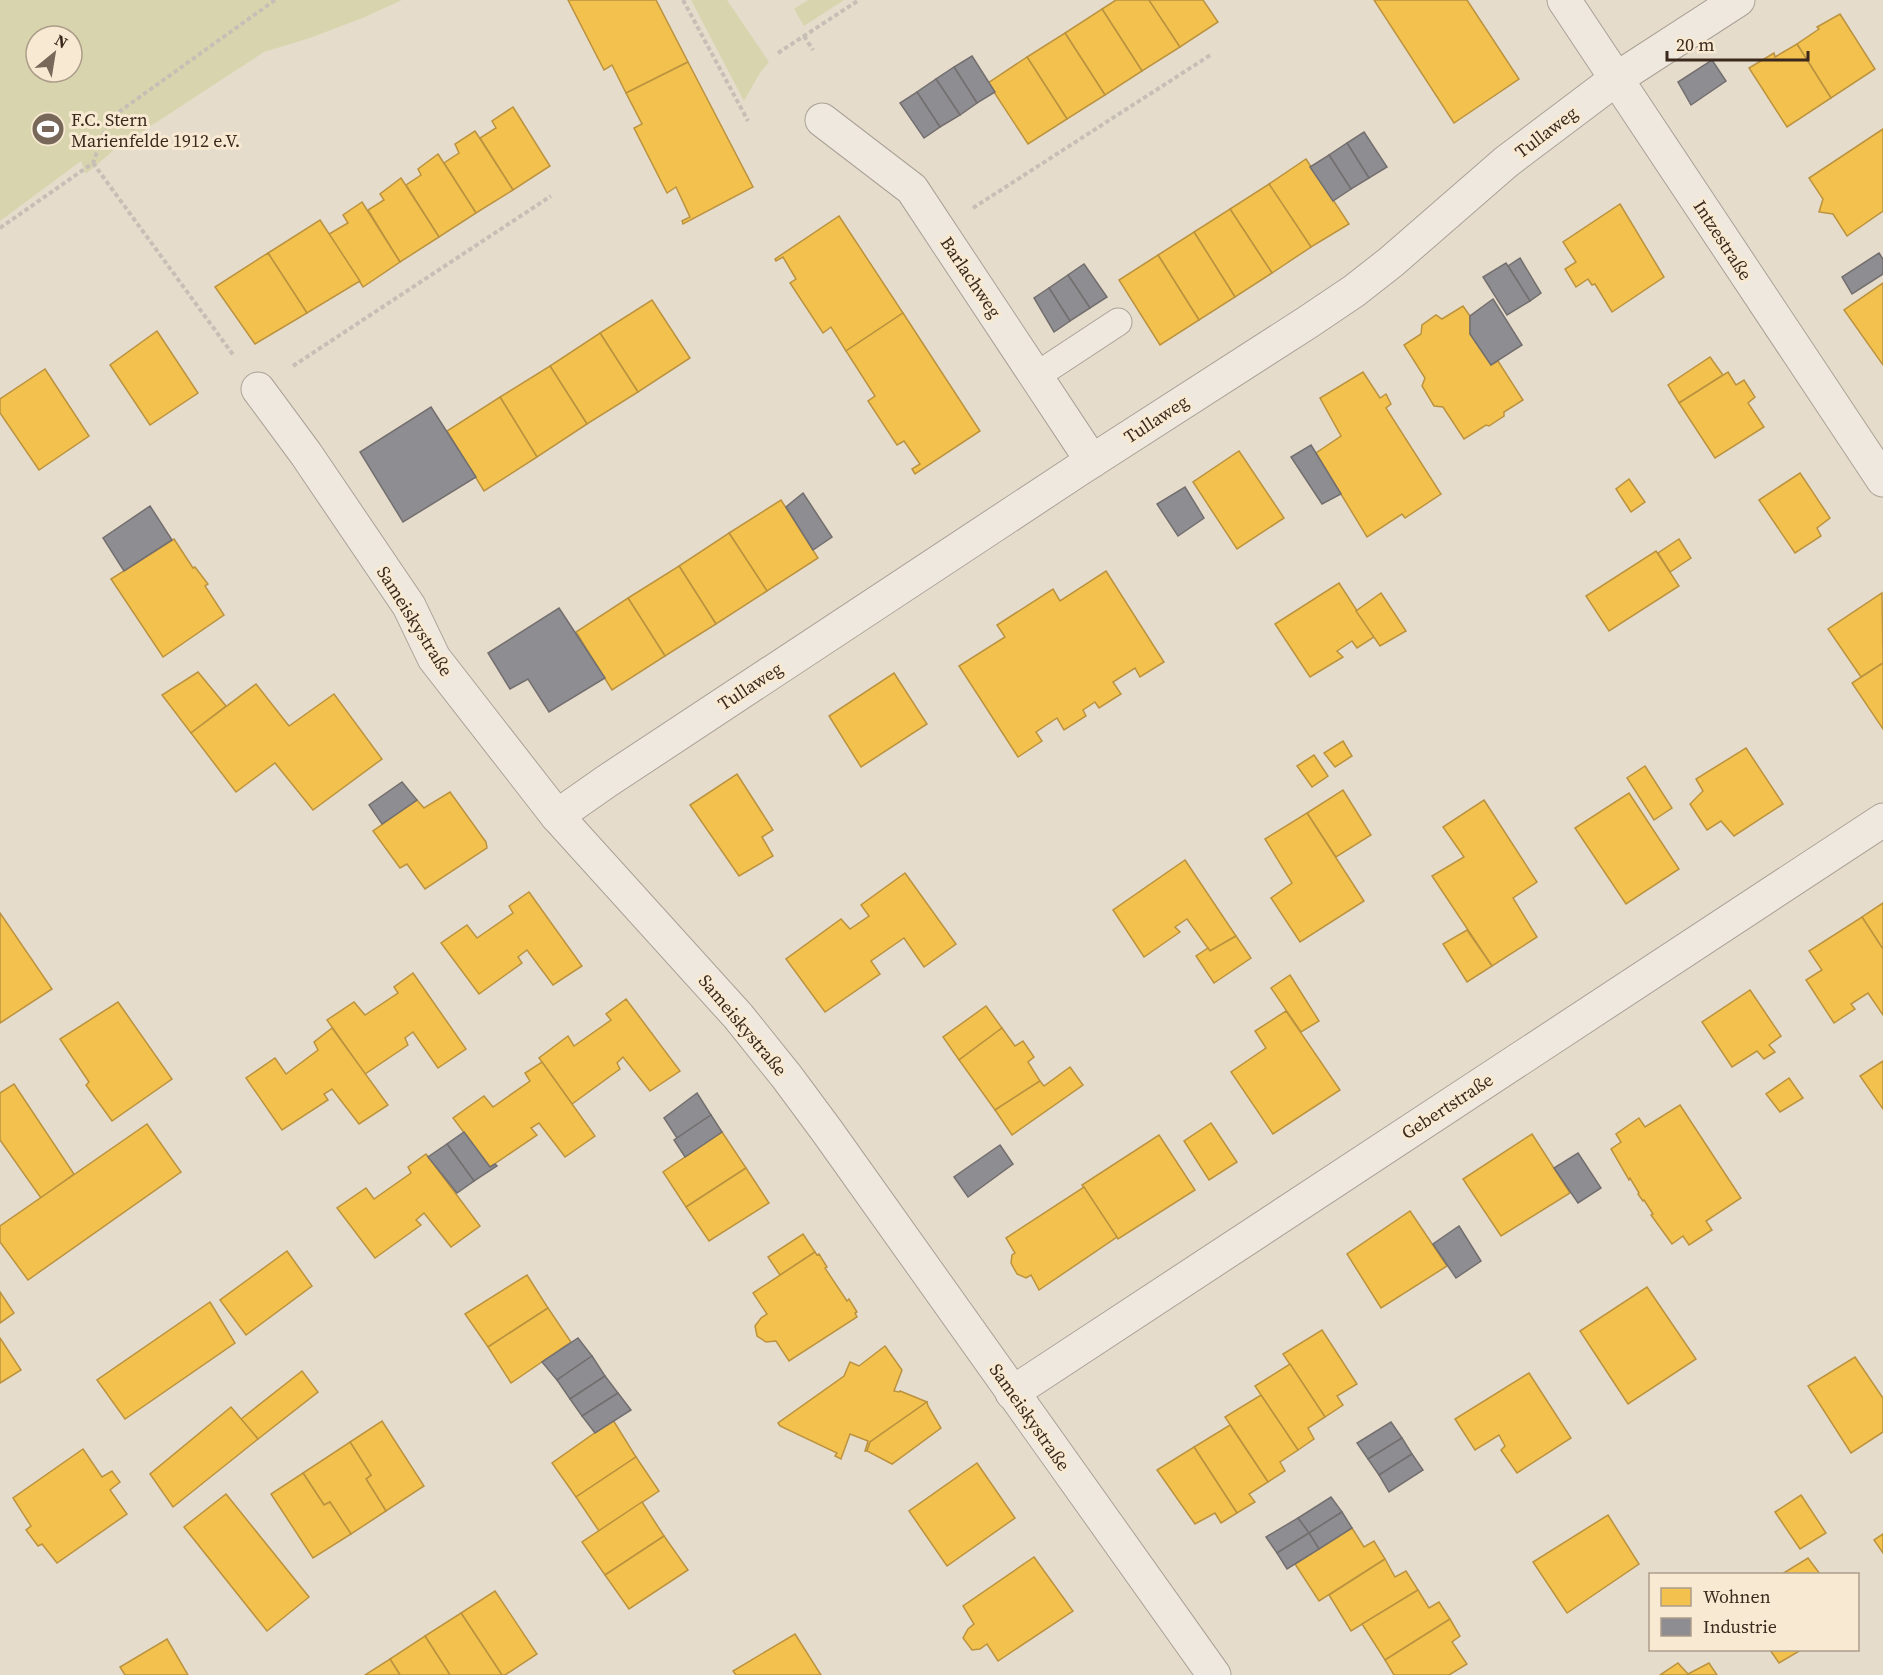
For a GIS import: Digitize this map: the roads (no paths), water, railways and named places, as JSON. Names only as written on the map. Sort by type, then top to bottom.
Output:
[{"type":"street","name":"Intzestraße","points":[[1564,0],[1883,480]]},
{"type":"street","name":"Tullaweg","points":[[557,816],[616,774],[1092,460],[1354,291],[1391,262],[1506,162],[1616,79],[1738,0]]},
{"type":"street","name":"Barlachweg","points":[[822,120],[912,189],[1092,460]]},
{"type":"street","name":"Sameiskystraße","points":[[258,389],[306,454],[409,606],[434,658],[557,816],[738,1016],[787,1077],[1214,1675]]},
{"type":"street","name":"Gebertstraße","points":[[1012,1393],[1883,820]]},
{"type":"lane","points":[[1036,376],[1118,322]]},
{"type":"place","name":"F.C. Stern Marienfelde 1912 e.V.","points":[[48,129]]}]
